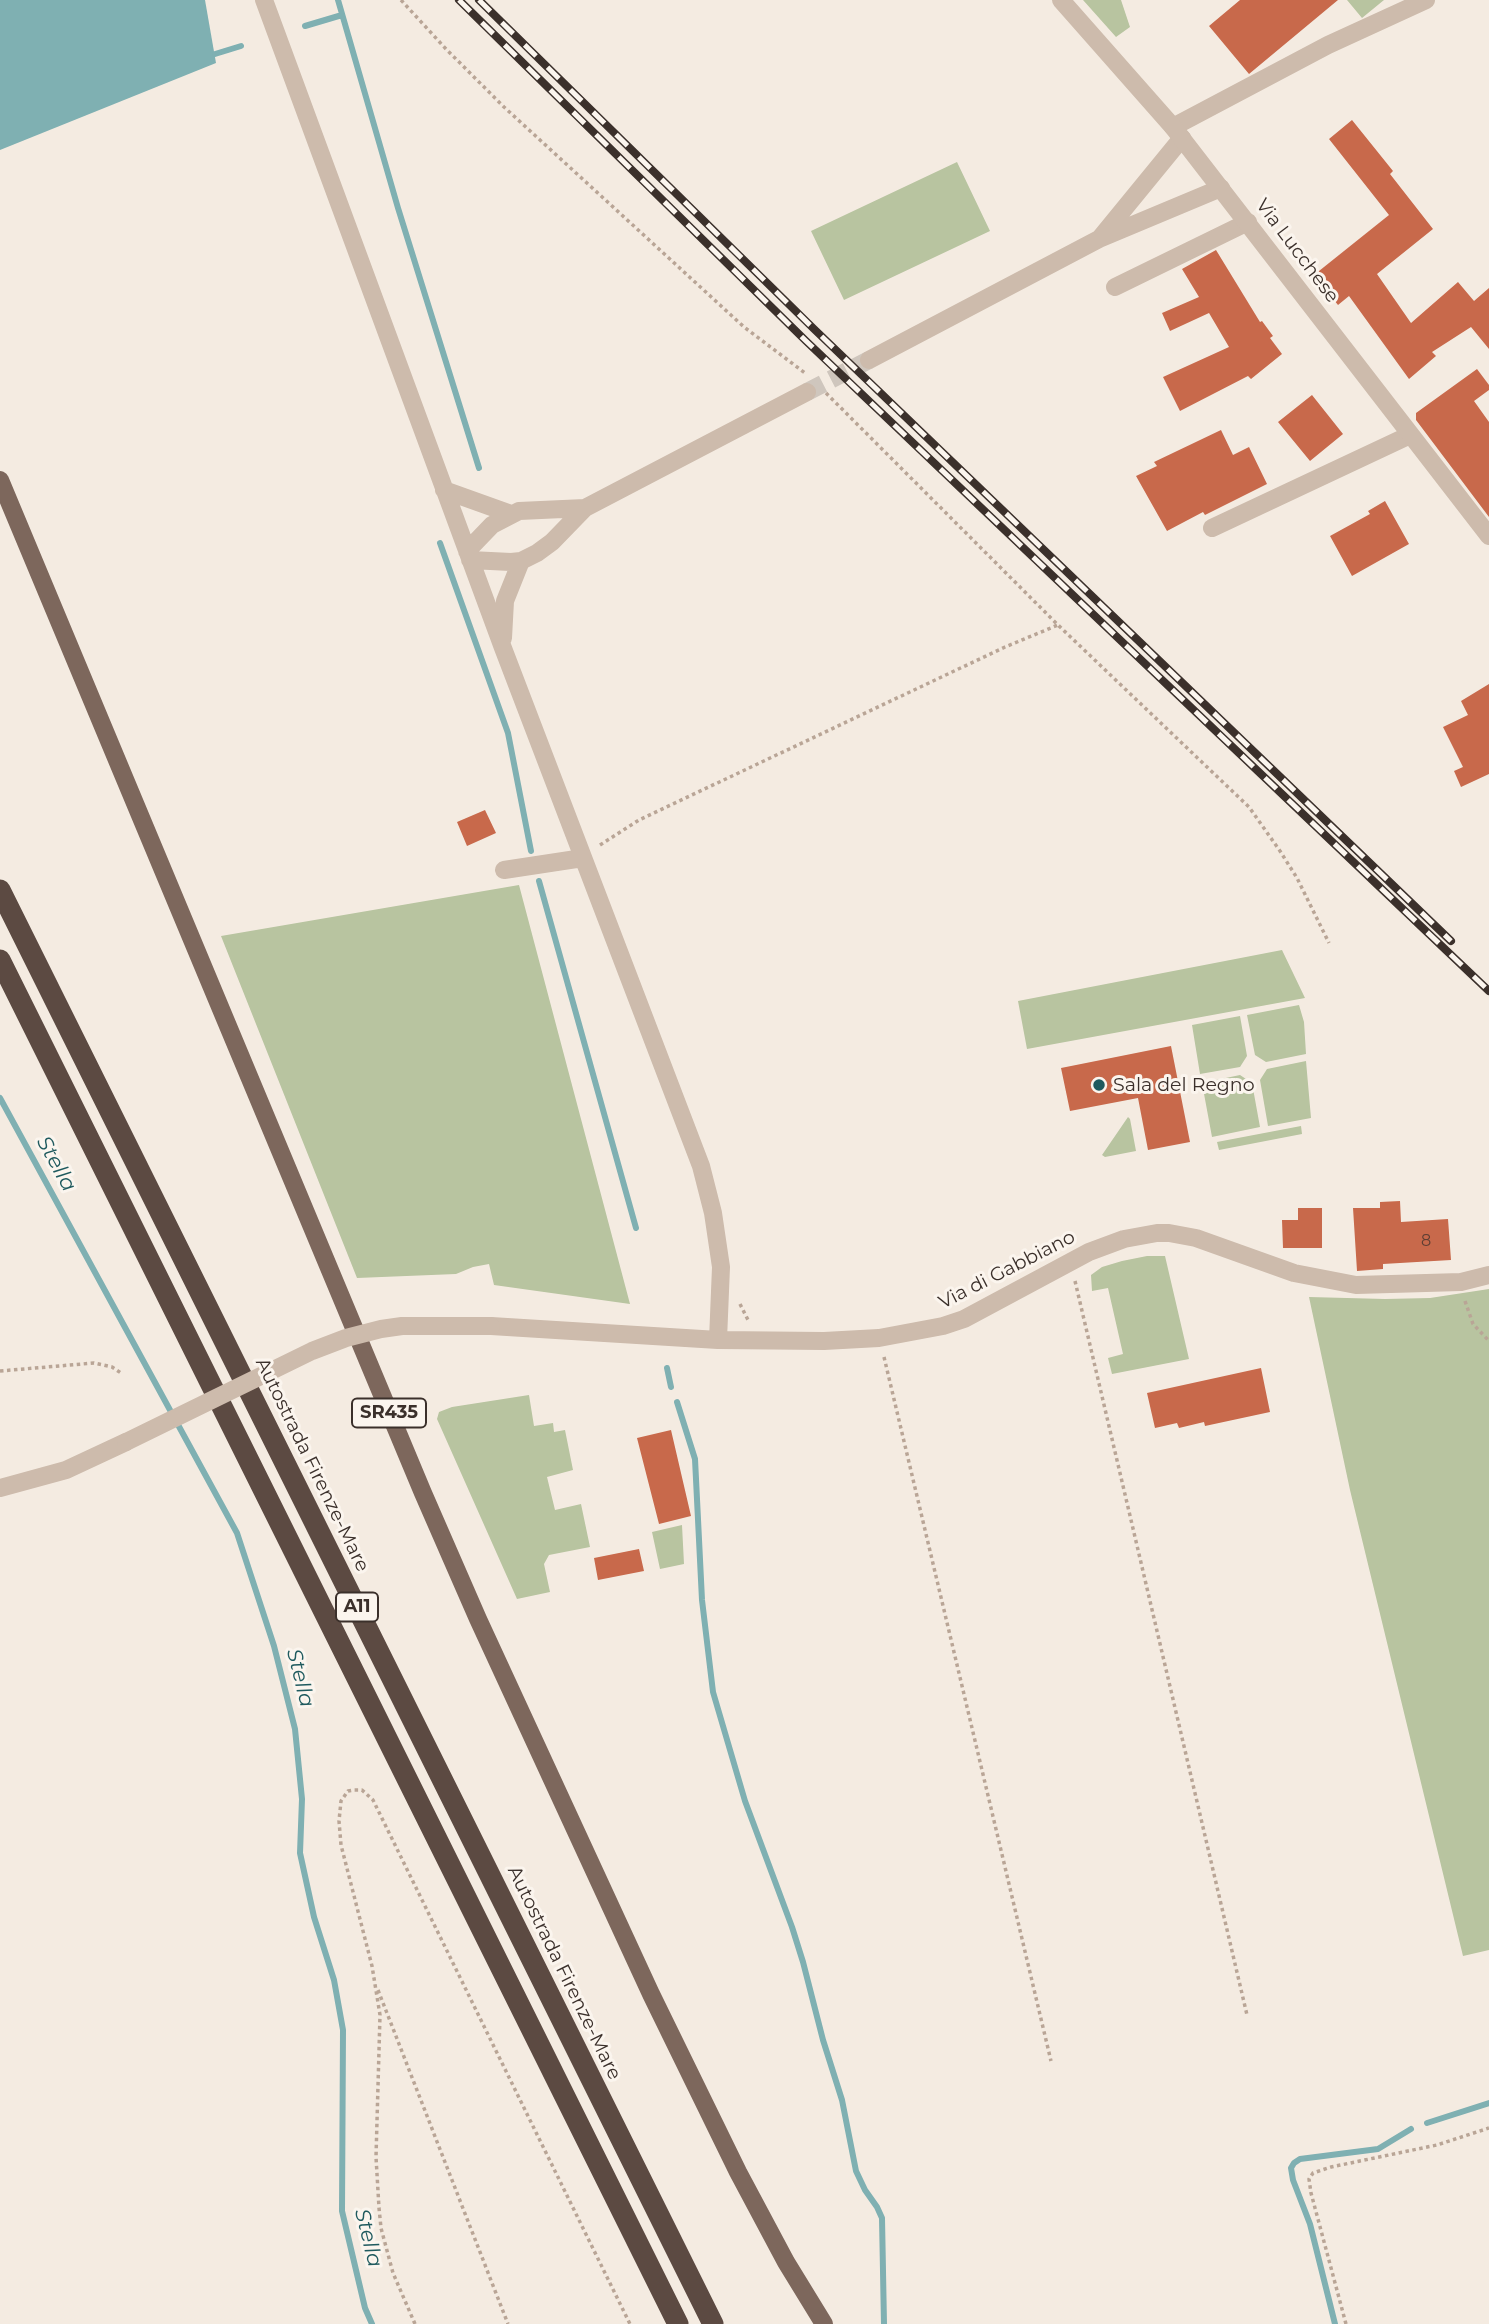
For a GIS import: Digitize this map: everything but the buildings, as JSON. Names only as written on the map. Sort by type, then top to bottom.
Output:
[{"type":"highway","name":"Autostrada Firenze-Mare","points":[[0,890],[713,2324]]},
{"type":"highway","name":"A11","points":[[0,960],[678,2324]]},
{"type":"main road","name":"SR435","points":[[0,480],[422,1493],[483,1630],[651,1994],[738,2172],[786,2262],[824,2324]]},
{"type":"street","points":[[264,0],[444,491],[701,1166],[709,1194],[721,1267],[718,1340]]},
{"type":"street","name":"Via Lucchese","points":[[1061,0],[1178,133],[1489,536]]},
{"type":"street","points":[[1099,239],[1178,133],[1328,45],[1426,0]]},
{"type":"street","points":[[869,360],[1099,239],[1221,188]]},
{"type":"street","points":[[1115,287],[1248,222]]},
{"type":"street","points":[[469,556],[500,563],[521,561],[552,542],[585,508],[813,387]]},
{"type":"street","points":[[1212,527],[1410,435]]},
{"type":"street","points":[[444,491],[511,514]]},
{"type":"street","points":[[469,556],[492,525],[511,514],[529,510],[585,508]]},
{"type":"street","points":[[503,648],[505,601],[521,561]]},
{"type":"street","points":[[504,870],[583,858]]},
{"type":"street","name":"Via di Gabbiano","points":[[0,1488],[66,1470],[312,1351],[381,1329],[402,1326],[491,1326],[718,1340],[824,1341],[879,1338],[943,1326],[964,1319],[1089,1252],[1124,1238],[1169,1233],[1196,1238],[1294,1273],[1356,1285],[1461,1282],[1489,1275]]},
{"type":"path","points":[[401,0],[504,107],[744,327],[774,348],[1249,807],[1297,878],[1329,943]]},
{"type":"path","points":[[583,858],[639,820],[970,663],[1059,625]]},
{"type":"path","points":[[1071,1262],[1247,2015]]},
{"type":"path","points":[[1461,1282],[1467,1311],[1489,1341]]},
{"type":"path","points":[[739,1299],[750,1323],[770,1340]]},
{"type":"path","points":[[879,1338],[1051,2061]]},
{"type":"path","points":[[0,1371],[94,1363],[113,1367],[121,1373]]},
{"type":"path","points":[[415,2324],[393,2273],[381,2228],[376,2157],[380,2032],[375,1982],[340,1835],[341,1801],[348,1791],[354,1790],[362,1790],[373,1800],[630,2324]]},
{"type":"path","points":[[375,1982],[508,2324]]},
{"type":"path","points":[[1346,2324],[1309,2185],[1313,2173],[1331,2166],[1437,2145],[1489,2128]]},
{"type":"green space","points":[[1083,0],[1121,0],[1130,27],[1116,37]]},
{"type":"green space","points":[[1347,0],[1384,0],[1362,18]]},
{"type":"green space","points":[[957,162],[990,231],[844,300],[811,231]]},
{"type":"green space","points":[[519,885],[630,1304],[494,1285],[489,1264],[456,1274],[357,1278],[221,936]]},
{"type":"green space","points":[[1282,950],[1305,998],[1027,1049],[1018,1001]]},
{"type":"green space","points":[[1299,1005],[1304,1022],[1306,1054],[1266,1062],[1255,1055],[1247,1015]]},
{"type":"green space","points":[[1240,1016],[1247,1056],[1240,1067],[1200,1074],[1192,1025]]},
{"type":"green space","points":[[1306,1061],[1311,1118],[1268,1126],[1260,1080],[1267,1069]]},
{"type":"green space","points":[[1240,1075],[1252,1083],[1260,1127],[1212,1137],[1202,1083]]},
{"type":"green space","points":[[1128,1117],[1136,1151],[1105,1157],[1102,1155]]},
{"type":"green space","points":[[1301,1126],[1302,1134],[1219,1150],[1217,1142]]},
{"type":"green space","points":[[1165,1256],[1189,1359],[1112,1374],[1108,1358],[1123,1354],[1108,1288],[1092,1291],[1091,1275],[1102,1267],[1122,1261]]},
{"type":"green space","points":[[1489,1289],[1489,1950],[1463,1956],[1350,1490],[1309,1297],[1430,1298]]},
{"type":"green space","points":[[529,1395],[534,1426],[553,1423],[554,1432],[565,1430],[573,1470],[547,1477],[555,1510],[581,1504],[590,1547],[549,1555],[544,1564],[550,1592],[517,1599],[437,1419],[439,1412],[452,1407]]},
{"type":"green space","points":[[682,1525],[684,1564],[660,1569],[652,1532]]},
{"type":"water","points":[[0,0],[205,0],[216,63],[0,150]]},
{"type":"waterway","points":[[338,0],[398,208],[479,468]]},
{"type":"waterway","points":[[305,26],[342,15]]},
{"type":"waterway","points":[[215,54],[241,46]]},
{"type":"waterway","points":[[440,543],[508,733],[531,851]]},
{"type":"waterway","points":[[539,881],[636,1228]]},
{"type":"waterway","name":"Stella","points":[[0,1098],[237,1533],[274,1646],[295,1729],[302,1799],[300,1853],[314,1917],[334,1980],[343,2030],[342,2211],[365,2308],[372,2324]]},
{"type":"waterway","points":[[667,1368],[671,1387]]},
{"type":"waterway","points":[[677,1402],[695,1459],[702,1600],[713,1692],[745,1801],[803,1962],[842,2100],[856,2171],[882,2218],[884,2324]]},
{"type":"waterway","points":[[1427,2123],[1489,2103]]},
{"type":"waterway","points":[[1335,2324],[1310,2224],[1291,2168],[1300,2159],[1378,2149],[1411,2129]]},
{"type":"tunnel","points":[[807,392],[869,360]]},
{"type":"railway","points":[[459,0],[806,341],[1489,991]]},
{"type":"railway","points":[[479,0],[814,329],[1451,941]]},
{"type":"place","name":"Sala del Regno","points":[[1099,1085]]}]
